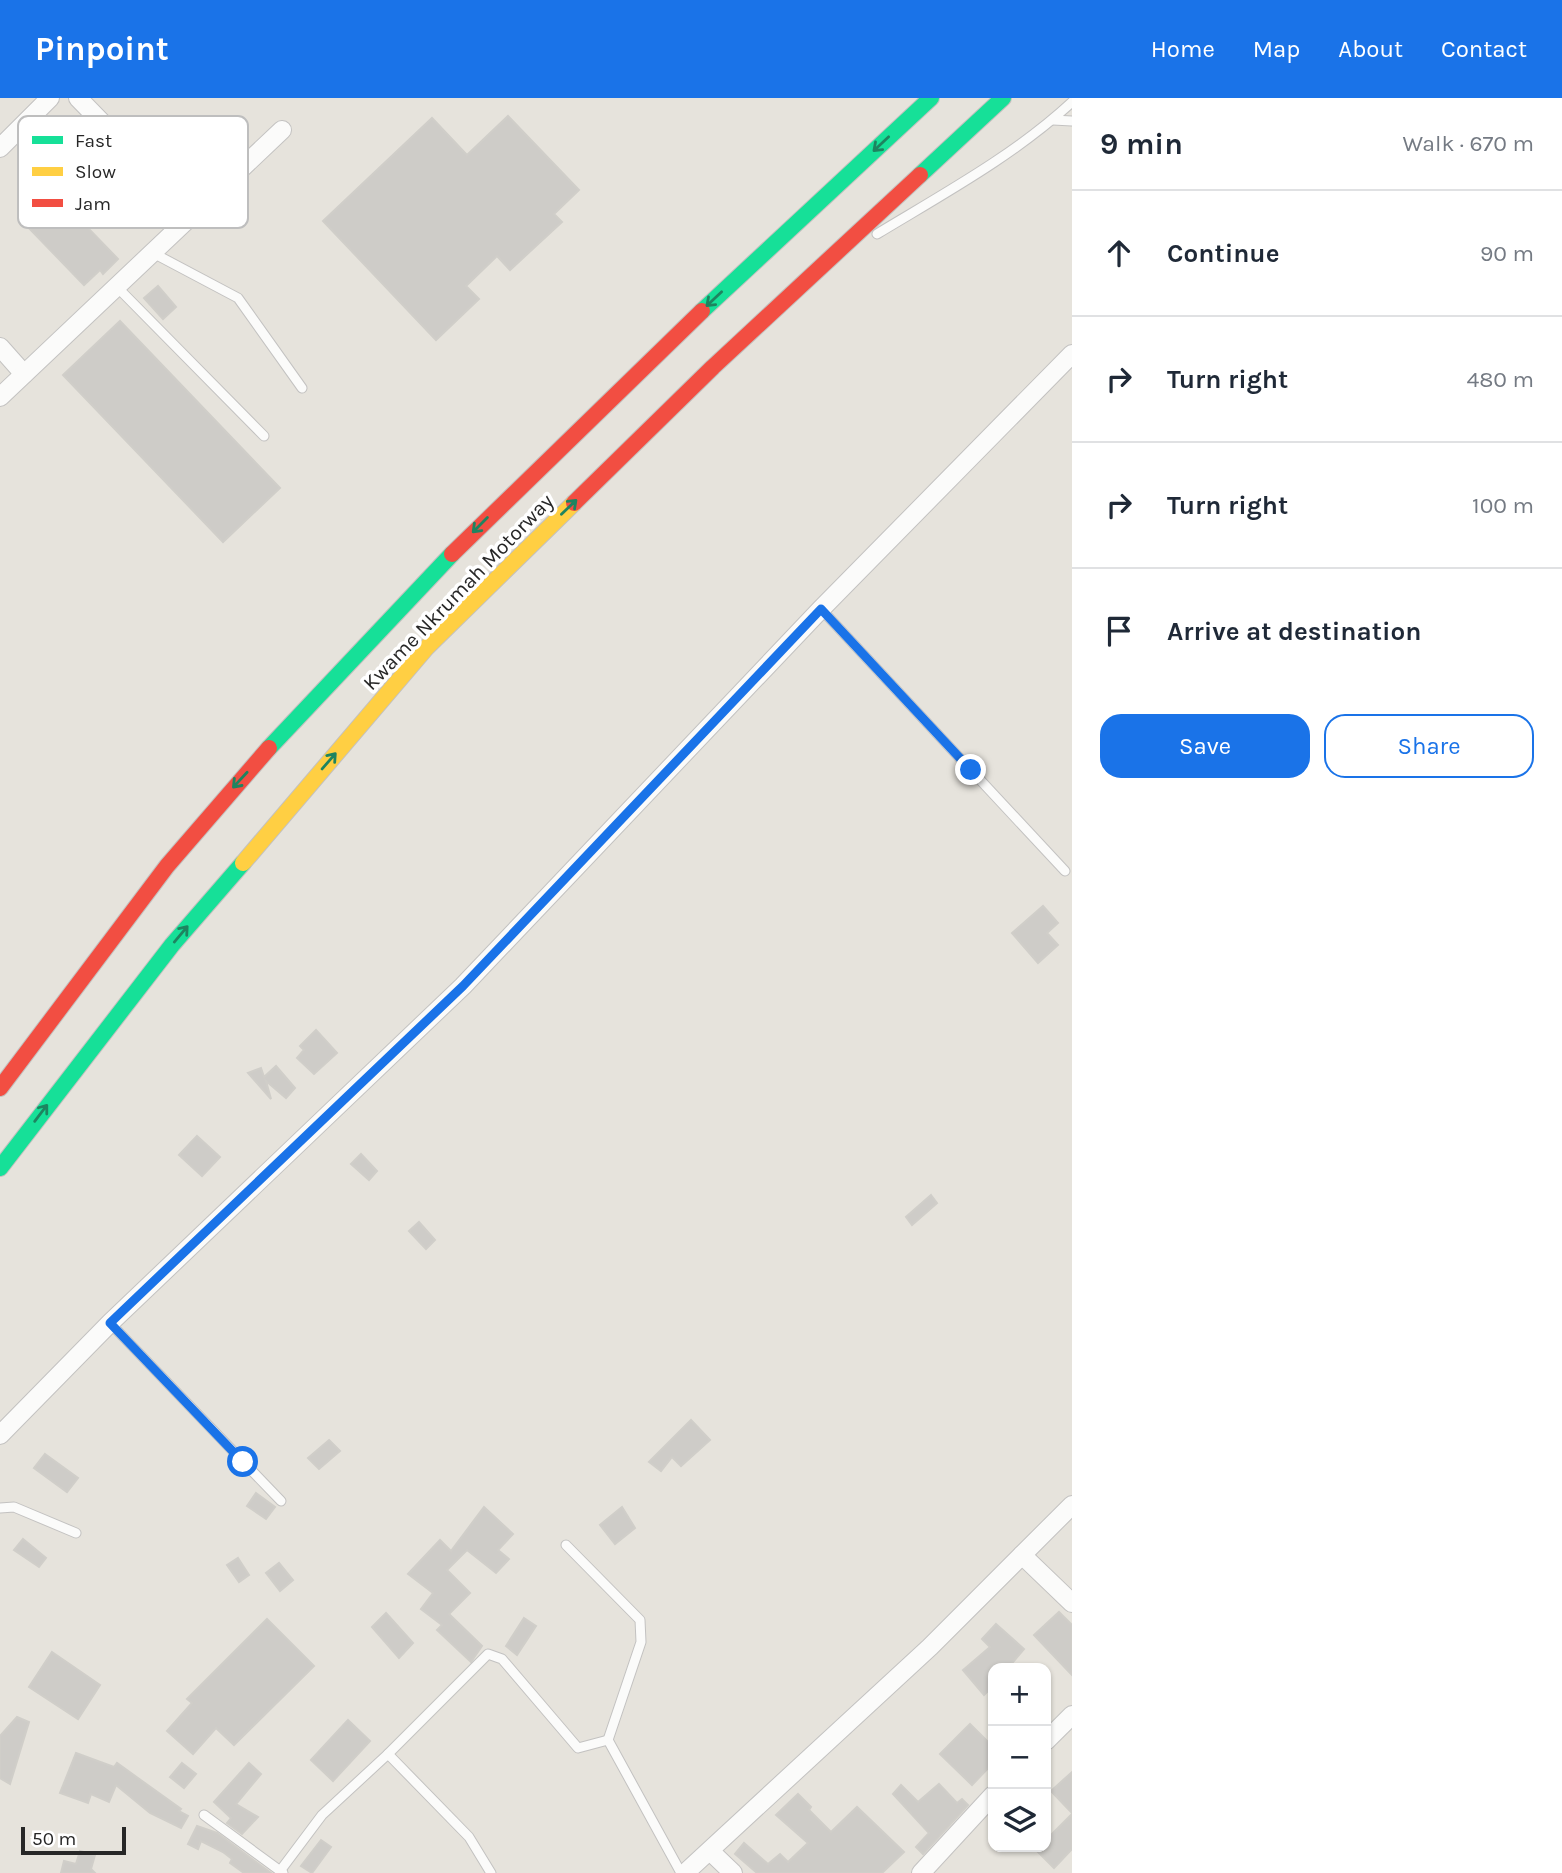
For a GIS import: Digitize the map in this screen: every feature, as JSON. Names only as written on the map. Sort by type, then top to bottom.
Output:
[{"type":"highway","name":"Kwame Nkrumah Motorway","points":[[0,1087],[131,911],[217,806],[394,614],[560,445],[931,98]]},
{"type":"highway","name":"Kwame Nkrumah Motorway","points":[[0,1168],[172,945],[427,647],[713,367],[1003,98]]},
{"type":"street","points":[[32,116],[50,98]]},
{"type":"street","points":[[78,98],[96,116]]},
{"type":"street","points":[[0,148],[18,130]]},
{"type":"street","points":[[248,162],[282,130]]},
{"type":"street","points":[[0,397],[179,228]]},
{"type":"street","points":[[0,347],[24,374]]},
{"type":"street","points":[[0,1434],[110,1323],[463,986],[821,609],[1072,354]]},
{"type":"street","points":[[683,1873],[710,1852],[930,1647],[1072,1505]]},
{"type":"street","points":[[1022,1555],[1072,1603]]},
{"type":"street","points":[[1051,1736],[1072,1715]]},
{"type":"street","points":[[921,1873],[988,1800]]},
{"type":"street","points":[[710,1852],[733,1873]]},
{"type":"lane","points":[[818,269],[972,177],[1053,120],[1072,102]]},
{"type":"lane","points":[[1053,120],[1072,121]]},
{"type":"lane","points":[[153,253],[238,298],[302,388]]},
{"type":"lane","points":[[118,288],[264,436]]},
{"type":"lane","points":[[821,609],[1065,871]]},
{"type":"lane","points":[[110,1323],[281,1502]]},
{"type":"lane","points":[[0,1508],[14,1507],[76,1533]]},
{"type":"lane","points":[[566,1545],[640,1620],[641,1642],[608,1740],[683,1873]]},
{"type":"lane","points":[[204,1815],[282,1872],[322,1815],[388,1754],[488,1654],[502,1659],[578,1748],[608,1740]]},
{"type":"lane","points":[[388,1754],[469,1837],[491,1873]]},
{"type":"building","points":[[508,116],[579,190],[554,214],[562,222],[510,270],[497,256],[466,286],[479,299],[436,340],[323,221],[432,118],[467,155]]},
{"type":"building","points":[[29,228],[88,228],[118,259],[103,274],[100,270],[84,285]]},
{"type":"building","points":[[158,286],[176,307],[163,319],[144,298]]},
{"type":"building","points":[[120,321],[280,488],[223,542],[63,375]]},
{"type":"building","points":[[1043,906],[1058,923],[1047,933],[1058,945],[1038,963],[1012,933]]},
{"type":"building","points":[[316,1030],[337,1053],[314,1074],[297,1058],[304,1050],[300,1046]]},
{"type":"building","points":[[276,1066],[295,1088],[286,1098],[266,1081],[271,1099],[248,1073],[261,1068],[264,1077]]},
{"type":"building","points":[[197,1136],[220,1157],[202,1176],[179,1155]]},
{"type":"building","points":[[361,1154],[377,1171],[369,1180],[351,1164]]},
{"type":"building","points":[[931,1195],[937,1203],[912,1225],[906,1217]]},
{"type":"building","points":[[419,1222],[435,1240],[426,1249],[409,1231]]},
{"type":"building","points":[[691,1420],[710,1440],[681,1466],[672,1457],[661,1471],[649,1462]]},
{"type":"building","points":[[329,1440],[340,1451],[319,1469],[308,1458]]},
{"type":"building","points":[[45,1454],[78,1478],[67,1492],[34,1468]]},
{"type":"building","points":[[256,1493],[275,1507],[266,1519],[247,1506]]},
{"type":"building","points":[[484,1507],[513,1534],[498,1550],[509,1559],[496,1573],[467,1550],[447,1570],[470,1593],[449,1614],[482,1646],[471,1662],[437,1630],[442,1625],[421,1609],[433,1593],[408,1574],[440,1540],[451,1551]]},
{"type":"building","points":[[622,1507],[635,1528],[615,1544],[600,1525]]},
{"type":"building","points":[[23,1539],[46,1558],[39,1567],[14,1550]]},
{"type":"building","points":[[238,1558],[249,1575],[239,1582],[227,1565]]},
{"type":"building","points":[[279,1563],[293,1580],[280,1591],[266,1573]]},
{"type":"building","points":[[1059,1612],[1072,1625],[1072,1675],[1034,1635]]},
{"type":"building","points":[[386,1613],[413,1643],[399,1658],[372,1627]]},
{"type":"building","points":[[524,1618],[536,1626],[517,1655],[506,1646]]},
{"type":"building","points":[[267,1619],[314,1666],[234,1745],[216,1728],[193,1754],[167,1731],[192,1703],[187,1699]]},
{"type":"building","points":[[996,1624],[1024,1649],[1012,1663],[988,1663],[988,1691],[984,1695],[963,1670],[990,1647],[982,1639]]},
{"type":"building","points":[[52,1652],[100,1685],[78,1719],[29,1687]]},
{"type":"building","points":[[17,1717],[29,1722],[10,1784],[0,1778],[0,1736]]},
{"type":"building","points":[[348,1720],[370,1741],[333,1781],[311,1760]]},
{"type":"building","points":[[970,1724],[988,1742],[988,1768],[972,1785],[940,1754]]},
{"type":"building","points":[[76,1753],[114,1767],[117,1763],[188,1816],[181,1828],[150,1813],[116,1785],[109,1802],[91,1794],[88,1803],[60,1793]]},
{"type":"building","points":[[182,1763],[196,1774],[184,1788],[170,1777]]},
{"type":"building","points":[[249,1763],[261,1774],[236,1804],[258,1817],[242,1834],[227,1823],[231,1818],[214,1802]]},
{"type":"building","points":[[1072,1772],[1072,1813],[1051,1791]]},
{"type":"building","points":[[939,1784],[957,1803],[962,1799],[968,1805],[923,1854],[916,1847],[929,1833],[893,1794],[901,1785],[918,1802]]},
{"type":"building","points":[[798,1794],[811,1807],[809,1810],[831,1832],[857,1807],[904,1852],[882,1873],[757,1873],[735,1854],[744,1843],[768,1864],[780,1854],[788,1862],[808,1843],[776,1815]]},
{"type":"building","points":[[1072,1814],[1072,1849],[1054,1868],[1038,1852],[1051,1852],[1051,1835]]},
{"type":"building","points":[[197,1826],[217,1833],[271,1873],[244,1873],[230,1863],[232,1859],[223,1852],[201,1841],[198,1849],[188,1844]]},
{"type":"building","points":[[321,1840],[331,1847],[312,1873],[301,1866]]},
{"type":"building","points":[[80,1851],[95,1855],[91,1869],[95,1873],[61,1873],[64,1861],[76,1864]]},
{"type":"traffic: fast","points":[[702,311],[931,98]]},
{"type":"traffic: fast","points":[[920,175],[1003,98]]},
{"type":"traffic: fast","points":[[269,748],[452,554]]},
{"type":"traffic: fast","points":[[0,1168],[172,945],[243,863]]},
{"type":"traffic: slow","points":[[243,863],[427,647],[574,503]]},
{"type":"traffic: jam","points":[[574,503],[713,367],[920,175]]},
{"type":"traffic: jam","points":[[452,554],[702,311]]},
{"type":"traffic: jam","points":[[0,1088],[167,866],[269,748]]},
{"type":"route","points":[[243,1462],[110,1323],[463,986],[821,609],[971,770]]}]
